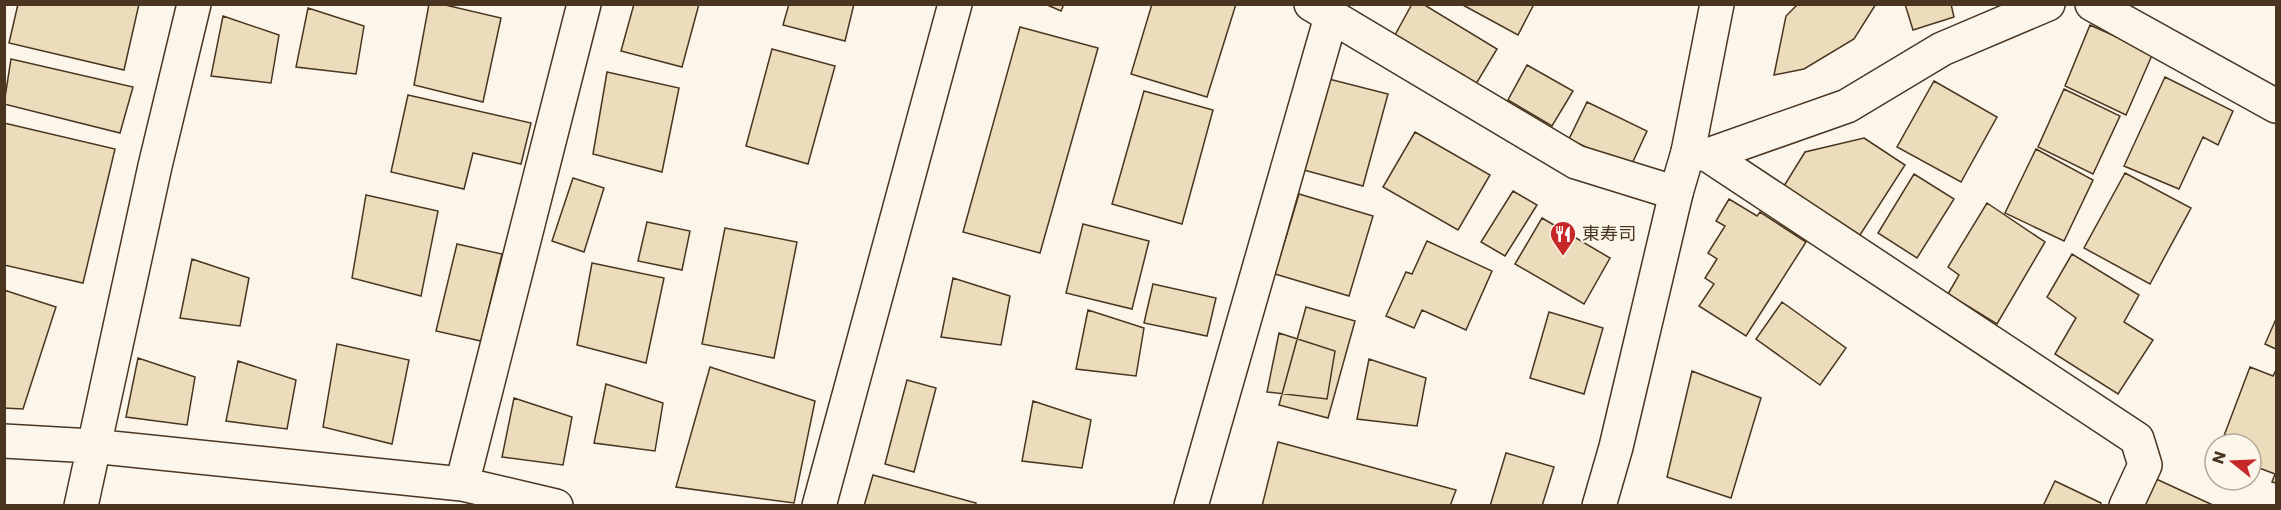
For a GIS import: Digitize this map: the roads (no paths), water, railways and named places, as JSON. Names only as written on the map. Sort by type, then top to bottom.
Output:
[{"type":"street","points":[[81,506],[92,446],[155,166],[194,4]]},
{"type":"street","points":[[462,484],[584,4]]},
{"type":"street","points":[[819,506],[955,4]]},
{"type":"street","points":[[1599,506],[1619,436],[1676,193],[1698,154],[1717,4]]},
{"type":"street","points":[[1698,154],[1847,106],[1942,49],[2048,4]]},
{"type":"street","points":[[2092,4],[2277,106]]},
{"type":"street","points":[[1191,506],[1321,11],[1576,162],[1676,193]]},
{"type":"street","points":[[1698,154],[2137,439],[2145,465],[2126,506]]},
{"type":"street","points":[[4,441],[92,446],[462,484],[556,506]]},
{"type":"place","name":"東寿司","points":[[1563,257]]}]
